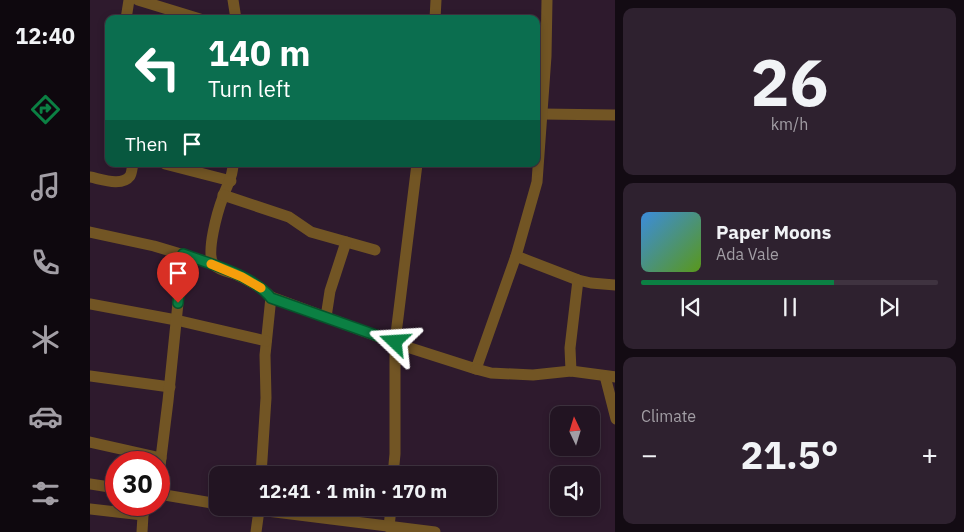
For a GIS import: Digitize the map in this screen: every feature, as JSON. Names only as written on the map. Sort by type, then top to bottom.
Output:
[{"type":"street","points":[[127,15],[129,0]]},
{"type":"street","points":[[138,0],[187,15]]},
{"type":"street","points":[[233,0],[235,15]]},
{"type":"street","points":[[435,15],[436,0]]},
{"type":"street","points":[[540,141],[542,114],[541,56],[547,0]]},
{"type":"street","points":[[542,114],[615,115]]},
{"type":"street","points":[[90,177],[116,182],[125,180],[130,175],[132,167]]},
{"type":"street","points":[[177,167],[231,181]]},
{"type":"street","points":[[214,264],[210,256],[215,225],[223,195],[231,181],[233,167]]},
{"type":"street","points":[[394,466],[395,342],[417,167]]},
{"type":"street","points":[[476,370],[516,256],[537,182],[538,167]]},
{"type":"street","points":[[223,195],[289,217],[312,232],[375,250]]},
{"type":"street","points":[[90,232],[154,246],[214,264],[258,286],[271,298],[476,370],[491,373],[533,375],[571,371],[610,377],[615,419]]},
{"type":"street","points":[[326,317],[330,291],[346,242]]},
{"type":"street","points":[[162,451],[183,254]]},
{"type":"street","points":[[516,256],[578,280],[615,285]]},
{"type":"street","points":[[571,371],[570,348],[578,280]]},
{"type":"street","points":[[262,466],[266,398],[266,341],[271,298]]},
{"type":"street","points":[[90,304],[176,320],[266,341]]},
{"type":"street","points":[[90,376],[170,387]]},
{"type":"street","points":[[90,442],[130,451]]},
{"type":"street","points":[[90,484],[105,486]]},
{"type":"street","points":[[170,496],[209,502]]},
{"type":"street","points":[[90,509],[105,509]]},
{"type":"street","points":[[142,532],[143,516]]},
{"type":"street","points":[[256,532],[258,516]]},
{"type":"street","points":[[310,516],[435,532]]},
{"type":"street","points":[[389,527],[390,516]]},
{"type":"slow traffic","points":[[211,264],[242,277],[261,288]]},
{"type":"route","points":[[178,303],[183,254],[214,264],[242,277],[265,291],[271,298],[395,342]]}]
